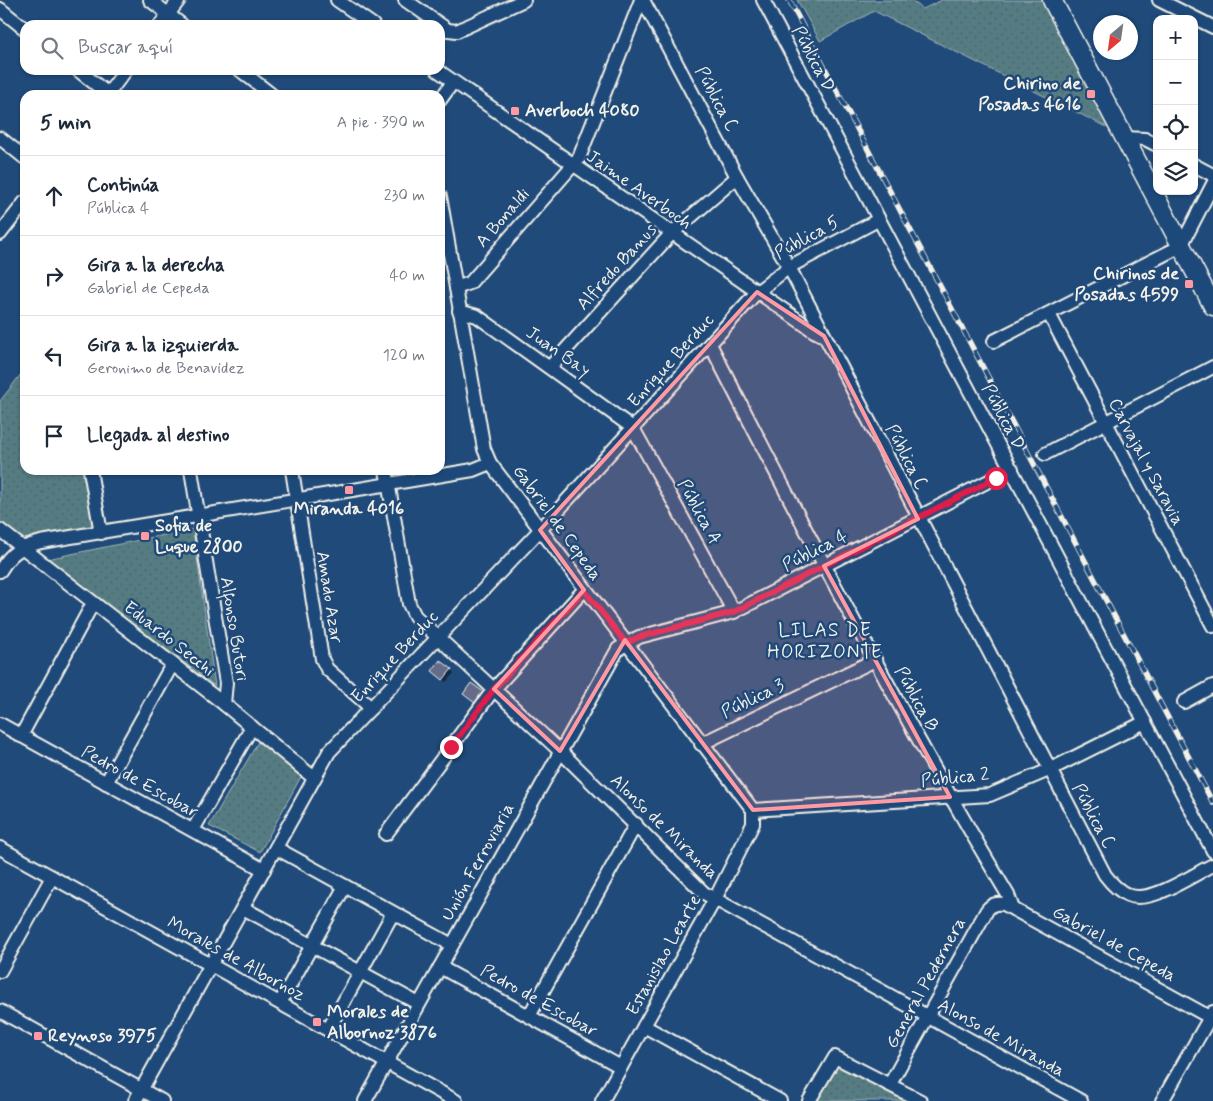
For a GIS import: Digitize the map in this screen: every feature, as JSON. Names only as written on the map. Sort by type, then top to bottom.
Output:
[{"type":"main road","points":[[1052,0],[1213,306]]},
{"type":"street","points":[[150,0],[176,20]]},
{"type":"street","points":[[164,20],[179,0]]},
{"type":"street","points":[[337,0],[366,20]]},
{"type":"street","points":[[406,0],[434,20]]},
{"type":"street","points":[[445,28],[448,30],[464,30],[524,0]]},
{"type":"street","name":"A Bonaldi","points":[[456,288],[470,283],[573,165],[585,146],[642,0]]},
{"type":"street","name":"Pública C","points":[[642,0],[737,178],[789,267],[918,519],[1105,875],[1115,888],[1127,895],[1144,898],[1213,865]]},
{"type":"street","name":"Pública D","points":[[763,0],[1213,850]]},
{"type":"street","points":[[1159,0],[1213,27]]},
{"type":"street","points":[[0,9],[20,25]]},
{"type":"street","points":[[84,75],[102,90]]},
{"type":"street","points":[[110,90],[122,75]]},
{"type":"street","points":[[246,75],[266,90]]},
{"type":"street","name":"Jaime Averboch","points":[[444,75],[671,234],[824,336]]},
{"type":"street","points":[[445,93],[453,82]]},
{"type":"street","points":[[0,138],[20,154]]},
{"type":"street","points":[[1124,138],[1145,139],[1153,143]]},
{"type":"street","points":[[1198,167],[1213,175]]},
{"type":"street","name":"Alfredo Banus","points":[[550,367],[671,234],[737,178]]},
{"type":"street","points":[[994,341],[1181,246],[1213,184]]},
{"type":"street","points":[[0,234],[20,208]]},
{"type":"street","name":"Pública 5","points":[[757,292],[789,267],[878,220]]},
{"type":"street","name":"Gabriel de Cepeda","points":[[445,225],[484,450],[490,463],[584,590],[753,810]]},
{"type":"street","name":"Enrique Berduc","points":[[138,1095],[329,752],[540,530],[757,292]]},
{"type":"street","name":"Juan Bay","points":[[460,311],[471,312],[633,428]]},
{"type":"street","name":"Carvajal y Saravia","points":[[1049,314],[1213,626]]},
{"type":"street","name":"Pública B","points":[[710,344],[874,660],[950,798],[1008,895],[1013,908]]},
{"type":"street","points":[[1045,454],[1213,367]]},
{"type":"street","name":"Pública A","points":[[633,428],[734,612]]},
{"type":"street","points":[[445,475],[473,470],[490,463]]},
{"type":"street","name":"Pública 4","points":[[626,643],[639,637],[734,612],[1012,470]]},
{"type":"street","points":[[91,475],[100,533]]},
{"type":"street","name":"Alfonso Butori","points":[[192,475],[226,683],[224,704]]},
{"type":"street","name":"Amado Azar","points":[[293,475],[322,659],[330,672],[371,708]]},
{"type":"street","name":"Alonso de Miranda","points":[[387,475],[409,604],[415,616],[560,751],[704,893],[1081,1101]]},
{"type":"street","points":[[0,571],[8,557],[23,547],[443,475]]},
{"type":"street","name":"Eduardo Secchi","points":[[0,530],[224,704],[314,778]]},
{"type":"street","points":[[386,834],[494,689],[584,590]]},
{"type":"street","points":[[21,736],[93,602]]},
{"type":"street","name":"Unión Ferroviaria","points":[[365,1101],[612,658],[626,643]]},
{"type":"street","name":"Pública 3","points":[[701,744],[874,660]]},
{"type":"street","points":[[106,783],[173,664]]},
{"type":"street","points":[[1184,702],[1213,686]]},
{"type":"street","name":"Pública 2","points":[[753,810],[990,795],[1049,770],[1145,722]]},
{"type":"street","name":"Pedro de Escobar","points":[[0,724],[264,870]]},
{"type":"street","points":[[193,830],[252,727]]},
{"type":"street","name":"Estanislao Learte","points":[[602,1101],[715,900],[753,824],[755,817],[753,810]]},
{"type":"street","points":[[530,1016],[636,824]]},
{"type":"street","name":"Morales de Albornoz","points":[[0,848],[456,1101]]},
{"type":"street","points":[[276,848],[452,945]]},
{"type":"street","points":[[0,971],[52,877]]},
{"type":"street","points":[[280,1004],[345,886]]},
{"type":"street","name":"Gabriel de Cepeda","points":[[997,903],[1013,908],[1212,1016]]},
{"type":"street","name":"General Pedernera","points":[[890,1084],[987,910],[991,905],[997,903]]},
{"type":"street","points":[[243,908],[419,1004]]},
{"type":"street","points":[[328,1030],[393,913]]},
{"type":"street","name":"Pedro de Escobar","points":[[440,967],[621,1067]]},
{"type":"street","points":[[0,1011],[138,1095],[162,1101]]},
{"type":"street","points":[[1162,1101],[1212,1016]]},
{"type":"street","points":[[644,1026],[780,1101]]},
{"type":"street","points":[[809,1101],[835,1057],[921,1101]]},
{"type":"highlighted area","points":[[757,292],[824,336],[918,519],[824,566],[950,797],[753,810],[625,640],[560,751],[494,689],[584,590],[540,530]]},
{"type":"green space","points":[[797,0],[911,0],[923,9],[942,0],[1044,0],[1112,130],[874,11],[820,41]]},
{"type":"green space","points":[[20,375],[20,475],[86,475],[95,531],[20,542],[0,527],[0,401]]},
{"type":"green space","points":[[193,529],[215,686],[47,559]]},
{"type":"green space","points":[[258,742],[303,773],[260,852],[209,826]]},
{"type":"green space","points":[[843,1065],[910,1101],[817,1101],[835,1068]]},
{"type":"building","points":[[440,660],[452,669],[443,680],[432,671]]},
{"type":"building","points":[[471,683],[485,693],[476,704],[463,694]]},
{"type":"railway","points":[[789,0],[1213,803]]},
{"type":"place","name":"Chirino de Posadas 4616","points":[[1091,94]]},
{"type":"place","name":"Averboch 4080","points":[[515,111]]},
{"type":"place","name":"Chirinos de Posadas 4599","points":[[1189,284]]},
{"type":"place","name":"Miranda 4016","points":[[349,490]]},
{"type":"place","name":"Sofia de Luque 2800","points":[[145,536]]},
{"type":"place","name":"Morales de Albornoz 3876","points":[[317,1022]]},
{"type":"place","name":"Reynoso 3975","points":[[38,1036]]},
{"type":"district","name":"LILAS DE HORIZONTE","points":[[825,641]]},
{"type":"route","points":[[451,747],[494,689],[584,590],[626,643],[639,637],[718,618],[734,612],[996,478]]}]
